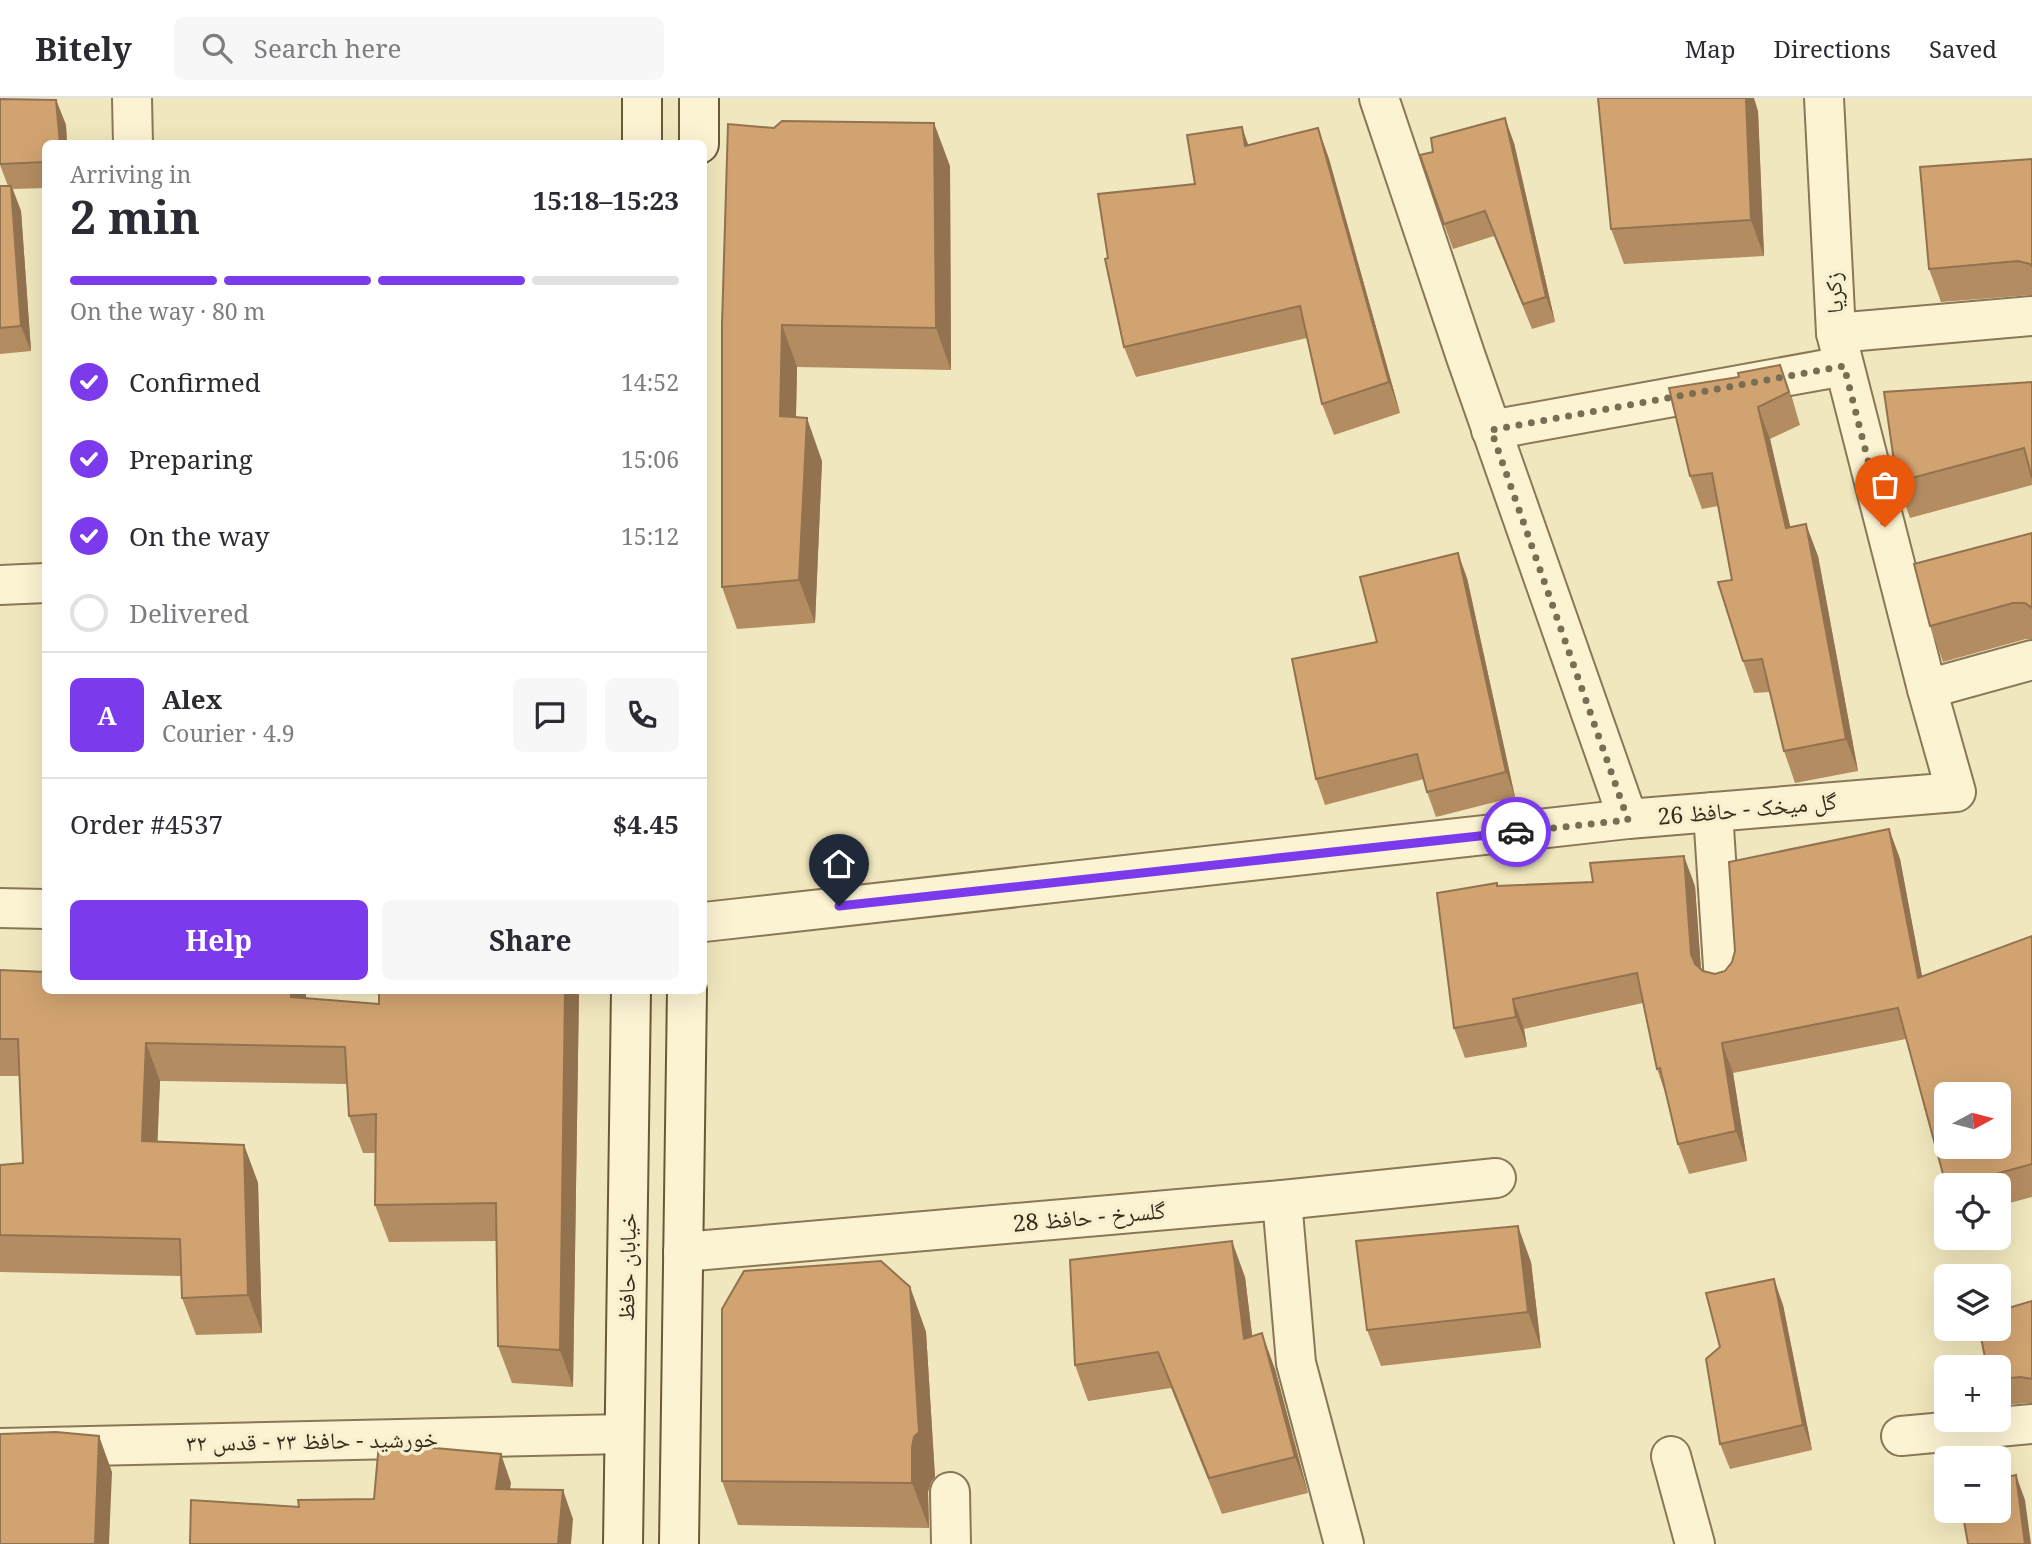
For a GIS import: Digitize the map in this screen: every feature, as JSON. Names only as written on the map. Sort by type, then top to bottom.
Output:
[{"type":"street","points":[[132,98],[133,140]]},
{"type":"street","points":[[642,98],[642,140]]},
{"type":"street","points":[[699,98],[699,140]]},
{"type":"street","points":[[1379,98],[1491,430],[1628,820]]},
{"type":"street","name":"زکریا","points":[[1824,98],[1840,349],[2032,316]]},
{"type":"street","points":[[1491,430],[1840,349],[1927,689],[2032,660]]},
{"type":"street","points":[[0,585],[42,583]]},
{"type":"street","name":"گل میخک - حافظ 26","points":[[707,922],[1628,820],[1956,792],[1927,689]]},
{"type":"street","points":[[1713,812],[1724,982]]},
{"type":"street","points":[[0,908],[42,909]]},
{"type":"street","name":"خیابان حافظ","points":[[623,1544],[631,994]]},
{"type":"street","points":[[679,1544],[687,994]]},
{"type":"street","name":"گلسرخ - حافظ 28","points":[[683,1252],[1282,1200],[1496,1178]]},
{"type":"street","points":[[1282,1200],[1296,1363],[1344,1544]]},
{"type":"street","points":[[1901,1436],[2032,1424]]},
{"type":"street","name":"خورشید - حافظ ۲۳ - قدس ۳۲","points":[[0,1448],[624,1434]]},
{"type":"street","points":[[1671,1456],[1695,1544]]},
{"type":"street","points":[[950,1492],[951,1544]]},
{"type":"building","points":[[1598,98],[1746,98],[1751,220],[1611,229]]},
{"type":"building","points":[[0,99],[56,100],[60,140],[42,140],[42,162],[0,164]]},
{"type":"building","points":[[1505,118],[1546,297],[1523,304],[1485,211],[1444,224],[1420,155],[1433,152],[1431,138]]},
{"type":"building","points":[[782,121],[934,123],[936,328],[782,325],[780,416],[807,418],[799,580],[722,587],[722,324],[728,124],[774,128]]},
{"type":"building","points":[[1242,127],[1245,146],[1318,128],[1389,382],[1322,404],[1300,306],[1124,347],[1105,259],[1108,258],[1098,194],[1195,184],[1187,135]]},
{"type":"building","points":[[2032,159],[2032,266],[2018,261],[1929,269],[1920,167]]},
{"type":"building","points":[[0,186],[11,186],[21,326],[0,328]]},
{"type":"building","points":[[1780,365],[1789,392],[1758,407],[1786,528],[1806,524],[1846,739],[1784,751],[1762,659],[1743,661],[1718,582],[1732,580],[1712,473],[1690,476],[1669,388],[1739,377],[1738,373]]},
{"type":"building","points":[[2032,382],[2032,478],[2024,448],[1897,482],[1884,392]]},
{"type":"building","points":[[2032,533],[2032,608],[2025,603],[2013,603],[1930,626],[1914,564]]},
{"type":"building","points":[[1458,553],[1506,772],[1427,792],[1417,754],[1316,779],[1292,659],[1377,642],[1360,577]]},
{"type":"building","points":[[1889,829],[1918,978],[2032,936],[2032,1164],[1999,1173],[1943,1173],[1939,1159],[2011,1159],[2011,1082],[1934,1082],[1934,1141],[1898,1008],[1722,1043],[1736,1131],[1678,1144],[1660,1068],[1657,1069],[1637,973],[1513,999],[1516,1017],[1454,1028],[1437,893],[1497,883],[1497,886],[1593,882],[1590,863],[1684,856],[1691,954],[1695,964],[1703,971],[1715,974],[1725,971],[1732,962],[1735,951],[1729,862]]},
{"type":"building","points":[[0,970],[42,972],[42,994],[291,994],[291,997],[379,1004],[379,994],[565,994],[560,1350],[498,1346],[496,1203],[375,1205],[376,1114],[349,1116],[345,1047],[146,1043],[142,1141],[244,1145],[248,1295],[182,1298],[180,1239],[0,1235],[0,1165],[23,1163],[18,1039],[0,1039]]},
{"type":"building","points":[[1518,1226],[1528,1312],[1367,1330],[1356,1241]]},
{"type":"building","points":[[1232,1241],[1244,1339],[1262,1333],[1295,1457],[1209,1478],[1158,1352],[1075,1365],[1070,1260]]},
{"type":"building","points":[[881,1261],[910,1287],[919,1432],[914,1437],[912,1447],[912,1483],[722,1481],[722,1309],[744,1271]]},
{"type":"building","points":[[1774,1279],[1803,1425],[1720,1444],[1706,1359],[1720,1347],[1706,1293]]},
{"type":"building","points":[[2032,1301],[2032,1379],[2011,1378],[2011,1355],[1985,1355],[1982,1341],[2011,1341],[2011,1307]]},
{"type":"building","points":[[56,1432],[99,1436],[95,1544],[0,1544],[0,1434]]},
{"type":"building","points":[[379,1443],[501,1454],[496,1489],[563,1490],[558,1544],[190,1544],[191,1500],[299,1507],[298,1500],[374,1499]]},
{"type":"building","points":[[2016,1475],[2025,1544],[1968,1544],[1964,1523],[2011,1523],[2011,1476]]},
{"type":"way so far","points":[[1516,832],[1628,820],[1491,430],[1844,366],[1885,527]]},
{"type":"route","points":[[839,906],[1516,832]]}]
